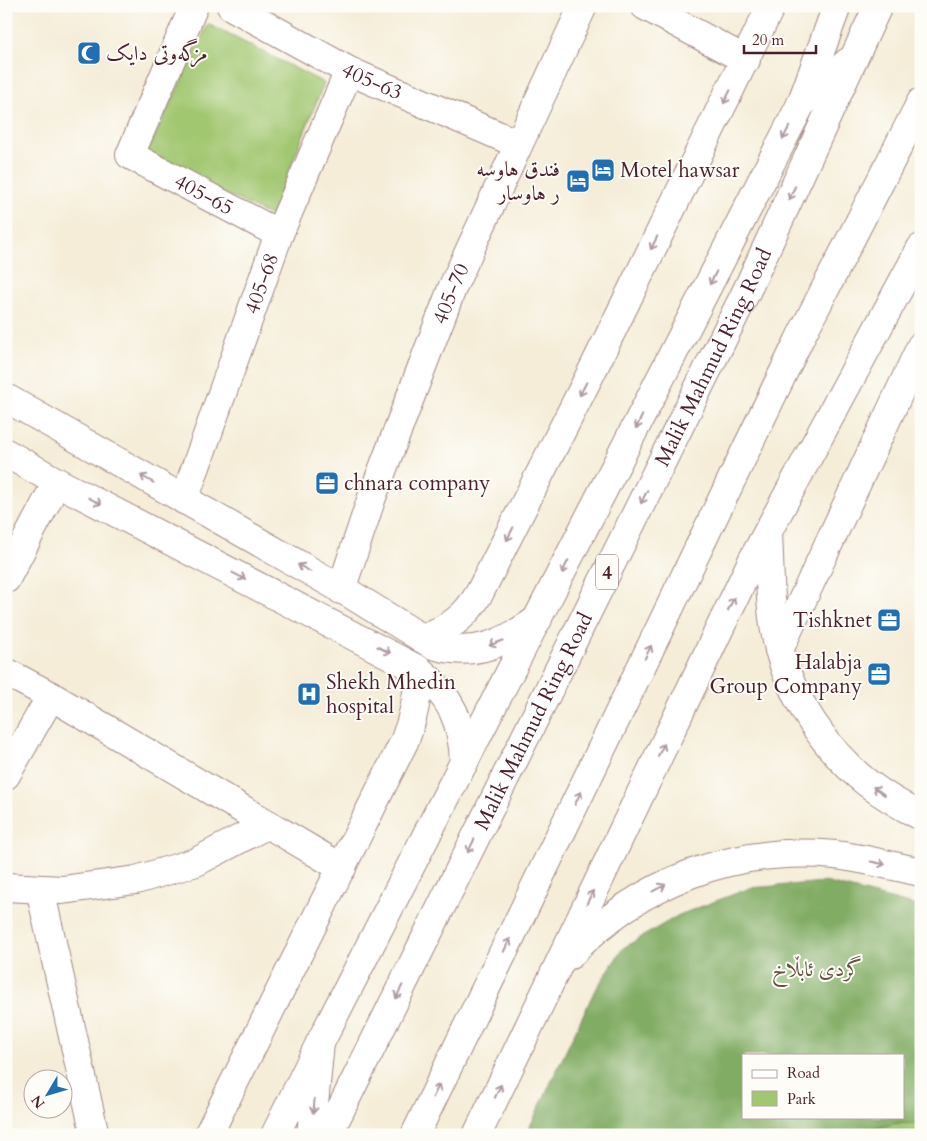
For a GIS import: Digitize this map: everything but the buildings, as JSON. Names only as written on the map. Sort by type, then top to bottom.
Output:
[{"type":"main road","name":"405-65","points":[[194,6],[130,155],[279,234]]},
{"type":"main road","name":"405-63","points":[[231,6],[349,71],[518,144]]},
{"type":"main road","name":"405-70","points":[[341,590],[372,497],[453,286],[583,6]]},
{"type":"main road","points":[[645,6],[746,60]]},
{"type":"main road","points":[[420,638],[445,629],[456,622],[466,614],[480,592],[746,60],[771,6]]},
{"type":"main road","points":[[275,1135],[320,1043],[801,104],[837,6]]},
{"type":"main road","name":"Malik Mahmud Ring Road","points":[[328,1135],[747,290],[878,6]]},
{"type":"main road","points":[[801,104],[856,54]]},
{"type":"main road","name":"405-68","points":[[184,500],[279,234],[349,71]]},
{"type":"main road","points":[[415,1135],[800,338],[921,102]]},
{"type":"main road","points":[[477,1135],[752,561],[921,248]]},
{"type":"main road","points":[[779,650],[921,346]]},
{"type":"main road","points":[[6,398],[341,590],[433,645],[447,649],[476,650],[509,638],[538,619]]},
{"type":"main road","points":[[6,453],[57,482],[419,670],[445,695],[454,711],[460,728],[464,763]]},
{"type":"main road","points":[[6,579],[57,482]]},
{"type":"main road","points":[[768,532],[774,624],[779,650],[790,680],[810,719],[835,752],[864,781],[896,803],[921,816]]},
{"type":"main road","points":[[208,1135],[412,725],[416,707],[419,670]]},
{"type":"main road","points":[[6,672],[51,696],[342,868]]},
{"type":"main road","points":[[6,775],[51,696]]},
{"type":"main road","points":[[6,887],[62,890],[136,880],[196,862],[268,824]]},
{"type":"main road","points":[[554,973],[590,934],[632,902],[679,877],[730,861],[782,854],[836,855],[921,872]]},
{"type":"main road","points":[[40,889],[95,1135]]},
{"type":"main road","points":[[311,1135],[320,1043]]},
{"type":"green space","points":[[208,24],[324,83],[271,216],[146,155]]},
{"type":"green space","name":"گردی ئابڵاخ","points":[[825,882],[921,907],[921,1124],[897,1123],[851,1135],[526,1135],[593,994],[623,948],[679,915],[750,888]]},
{"type":"green space","points":[[894,1123],[921,1124],[921,1135],[847,1135]]},
{"type":"place","name":"مزگەوتی دایک","points":[[89,53]]},
{"type":"place","name":"Motel hawsar","points":[[603,170]]},
{"type":"place","name":"فندق هاوسه ر هاوسار","points":[[578,181]]},
{"type":"place","name":"chnara company","points":[[327,483]]},
{"type":"place","name":"Tishknet","points":[[889,620]]},
{"type":"place","name":"Halabja Group Company","points":[[879,674]]},
{"type":"place","name":"Shekh Mhedin hospital","points":[[309,694]]}]
